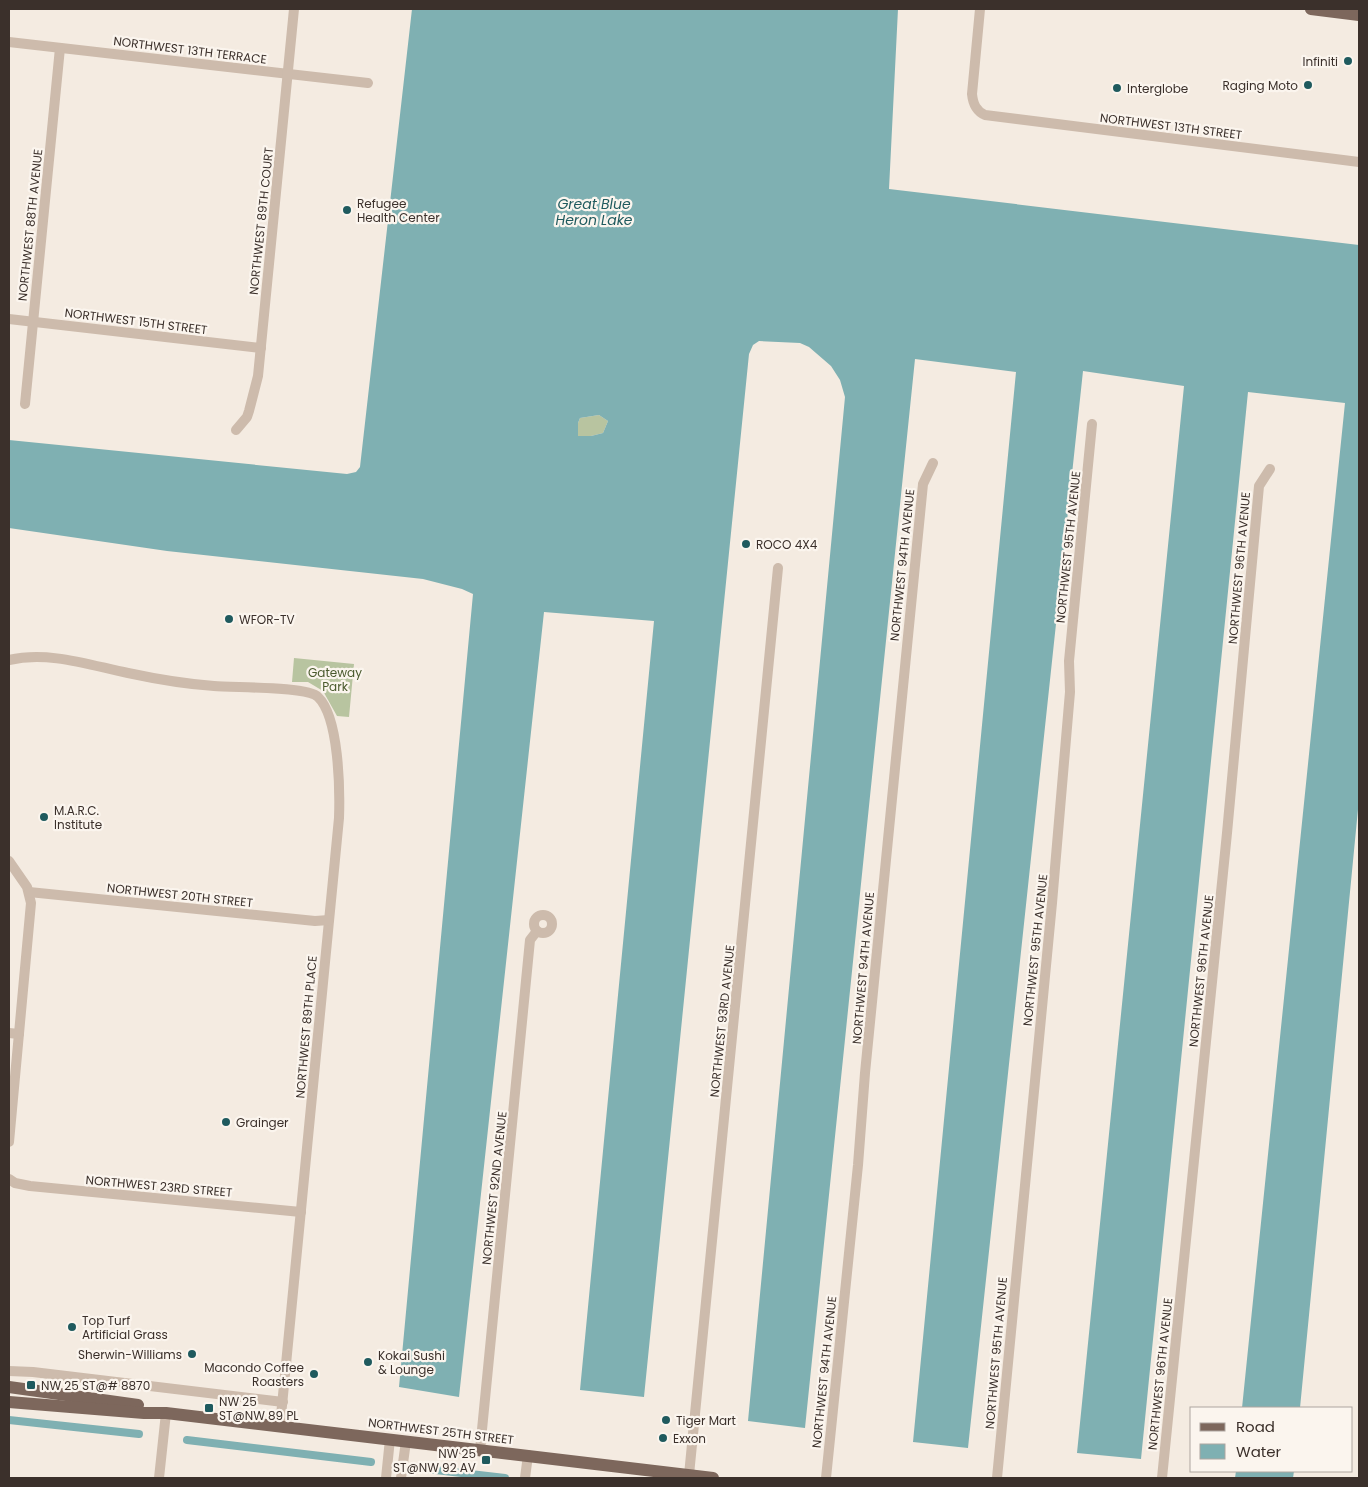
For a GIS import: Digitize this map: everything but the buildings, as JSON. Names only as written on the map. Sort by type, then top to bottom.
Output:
[{"type":"main road","points":[[1311,9],[1359,15]]},
{"type":"main road","name":"NORTHWEST 25TH STREET","points":[[9,1387],[144,1405],[166,1413]]},
{"type":"main road","name":"NORTHWEST 25TH STREET","points":[[9,1402],[144,1413],[166,1413],[713,1478]]},
{"type":"street","name":"NORTHWEST 89TH COURT","points":[[236,430],[249,411],[258,376],[294,9]]},
{"type":"street","name":"NORTHWEST 13TH STREET","points":[[980,9],[972,94],[974,106],[980,113],[995,117],[1359,162]]},
{"type":"street","name":"NORTHWEST 13TH TERRACE","points":[[9,42],[368,83]]},
{"type":"street","name":"NORTHWEST 88TH AVENUE","points":[[25,404],[60,48]]},
{"type":"street","name":"NORTHWEST 15TH STREET","points":[[9,319],[261,348]]},
{"type":"street","name":"NORTHWEST 95TH AVENUE","points":[[997,1478],[1052,902],[1070,692],[1069,661],[1092,424]]},
{"type":"street","name":"NORTHWEST 94TH AVENUE","points":[[826,1478],[923,484],[934,464]]},
{"type":"street","name":"NORTHWEST 96TH AVENUE","points":[[1162,1478],[1225,856],[1258,486],[1270,469]]},
{"type":"street","name":"NORTHWEST 93RD AVENUE","points":[[689,1475],[778,568]]},
{"type":"street","name":"NORTHWEST 89TH PLACE","points":[[9,660],[30,657],[56,658],[178,682],[228,687],[297,690],[316,695],[325,708],[330,720],[339,777],[339,818],[280,1426]]},
{"type":"street","points":[[9,861],[29,892],[31,909],[14,1033],[9,1142]]},
{"type":"street","name":"NORTHWEST 20TH STREET","points":[[29,892],[315,921],[329,920]]},
{"type":"street","name":"NORTHWEST 92ND AVENUE","points":[[480,1450],[530,940],[537,931]]},
{"type":"street","name":"NORTHWEST 23RD STREET","points":[[12,1181],[43,1188],[301,1212]]},
{"type":"street","points":[[11,1372],[283,1402]]},
{"type":"street","points":[[160,1478],[166,1413]]},
{"type":"street","points":[[389,1478],[390,1439]]},
{"type":"street","points":[[401,1478],[406,1441]]},
{"type":"street","points":[[525,1478],[528,1455]]},
{"type":"green space","points":[[599,415],[608,421],[603,433],[591,436],[578,436],[580,418]]},
{"type":"green space","name":"Gateway Park","points":[[294,658],[354,664],[349,717],[337,716],[323,691],[308,682],[292,682]]},
{"type":"water","name":"Great Blue Heron Lake","points":[[412,9],[898,9],[889,189],[1359,245],[1359,799],[1300,1407],[1242,1407],[1345,403],[1248,392],[1141,1459],[1077,1453],[1184,386],[1083,371],[968,1448],[913,1442],[1016,372],[915,359],[805,1428],[748,1421],[845,397],[840,380],[831,366],[809,347],[800,343],[759,341],[753,345],[749,354],[644,1397],[580,1390],[654,621],[544,612],[459,1397],[399,1387],[473,594],[462,589],[423,579],[167,551],[9,528],[9,440],[347,474],[356,472],[360,467]],"holes":[[[599,415],[608,421],[603,433],[591,436],[578,436],[580,418]]]},
{"type":"water","points":[[1236,1472],[1294,1472],[1293,1478],[1235,1478]]},
{"type":"waterway","points":[[9,1420],[139,1434]]},
{"type":"waterway","points":[[187,1440],[371,1462]]},
{"type":"waterway","points":[[418,1468],[505,1478]]},
{"type":"place","name":"Infiniti","points":[[1348,61]]},
{"type":"place","name":"Raging Moto","points":[[1308,85]]},
{"type":"place","name":"Interglobe","points":[[1117,88]]},
{"type":"place","name":"Refugee Health Center","points":[[347,210]]},
{"type":"place","name":"ROCO 4X4","points":[[746,544]]},
{"type":"place","name":"WFOR-TV","points":[[229,619]]},
{"type":"place","name":"M.A.R.C. Institute","points":[[44,817]]},
{"type":"place","name":"Grainger","points":[[226,1122]]},
{"type":"place","name":"Top Turf Artificial Grass","points":[[72,1327]]},
{"type":"place","name":"Sherwin-Williams","points":[[192,1354]]},
{"type":"place","name":"Kokai Sushi & Lounge","points":[[368,1362]]},
{"type":"place","name":"Macondo Coffee Roasters","points":[[314,1374]]},
{"type":"place","name":"NW 25 ST@# 8870","points":[[31,1385]]},
{"type":"place","name":"NW 25 ST@NW 89 PL","points":[[209,1408]]},
{"type":"place","name":"Tiger Mart","points":[[666,1420]]},
{"type":"place","name":"Exxon","points":[[663,1438]]},
{"type":"place","name":"NW 25 ST@NW 92 AV","points":[[486,1460]]}]
